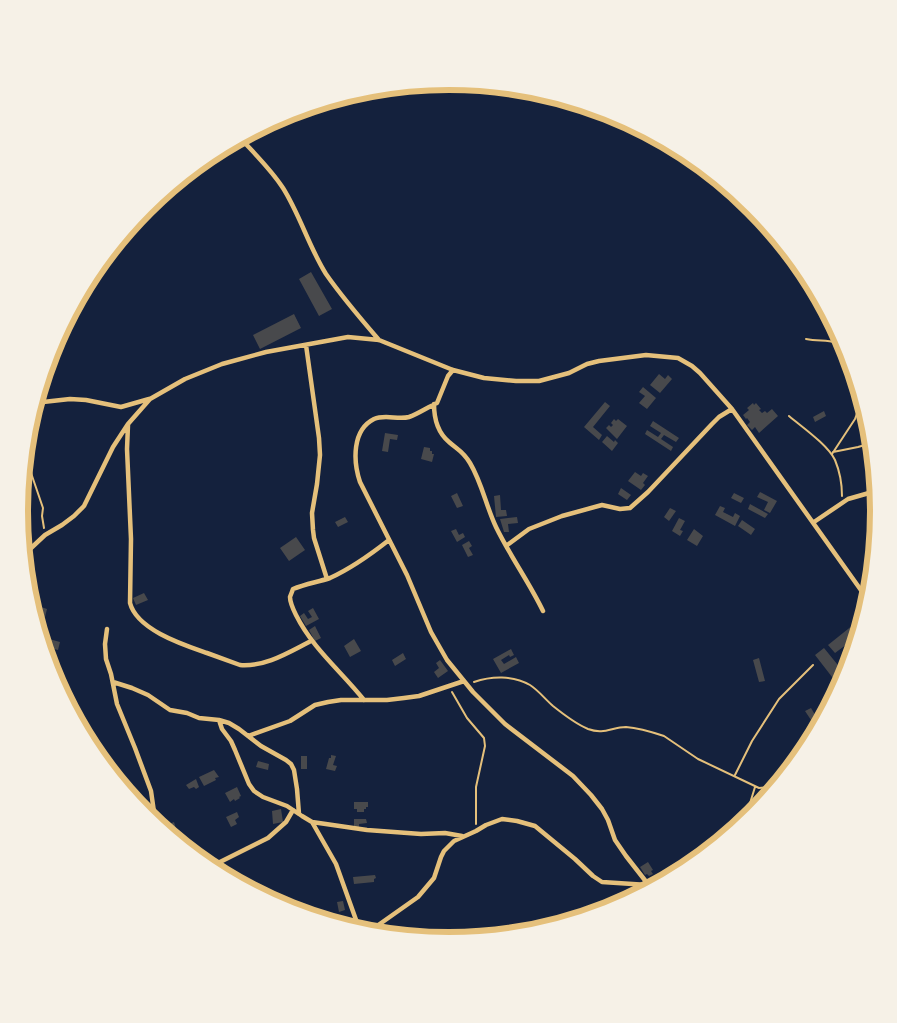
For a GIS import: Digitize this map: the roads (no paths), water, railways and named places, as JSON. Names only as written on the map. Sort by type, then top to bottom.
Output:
[{"type":"street","points":[[245,143],[282,188],[326,272],[351,308],[379,340]]},
{"type":"street","points":[[42,402],[70,399],[121,407],[150,399],[185,379],[222,364],[266,352],[348,337],[379,340],[453,370],[484,378],[516,381],[539,381],[569,373],[587,364],[599,361],[646,355],[678,358],[700,373],[732,409],[862,590]]},
{"type":"street","points":[[306,345],[320,446],[317,484],[312,513],[313,530],[328,579]]},
{"type":"street","points":[[453,370],[448,376],[437,403],[409,417],[375,419],[361,430],[355,456],[356,471],[360,482],[407,576],[431,632],[447,660],[465,683],[505,724],[572,776],[591,795],[608,820],[615,840],[646,883]]},
{"type":"street","points":[[29,550],[45,535],[62,526],[84,506],[113,447],[128,424],[150,399]]},
{"type":"street","points":[[434,404],[434,418],[442,436],[464,453],[471,464],[489,512],[543,611]]},
{"type":"street","points":[[506,546],[530,529],[562,516],[602,505],[620,509],[630,508],[648,492],[719,417],[732,409]]},
{"type":"street","points":[[128,424],[130,604],[136,616],[159,633],[240,665],[262,664],[312,641]]},
{"type":"street","points":[[814,522],[848,499],[869,493]]},
{"type":"street","points":[[364,700],[312,641],[291,604],[291,594],[293,589],[328,579],[350,568],[389,540]]},
{"type":"street","points":[[29,552],[34,582]]},
{"type":"street","points":[[107,629],[105,653],[117,704],[150,791],[154,812]]},
{"type":"street","points":[[113,682],[155,698],[170,710],[234,725],[261,746],[291,764],[296,780],[299,814]]},
{"type":"street","points":[[248,736],[290,721],[315,705],[341,700],[387,700],[419,696],[448,686],[465,683]]},
{"type":"street","points":[[219,720],[222,729],[236,750],[249,784],[254,791],[263,797],[287,806],[312,822],[367,830],[421,834],[446,833],[462,836]]},
{"type":"street","points":[[217,863],[268,838],[286,822],[293,810]]},
{"type":"street","points":[[377,926],[418,897],[434,878],[440,857],[454,841],[502,819],[533,825],[602,882],[640,886]]},
{"type":"street","points":[[312,822],[336,864],[356,922]]}]
